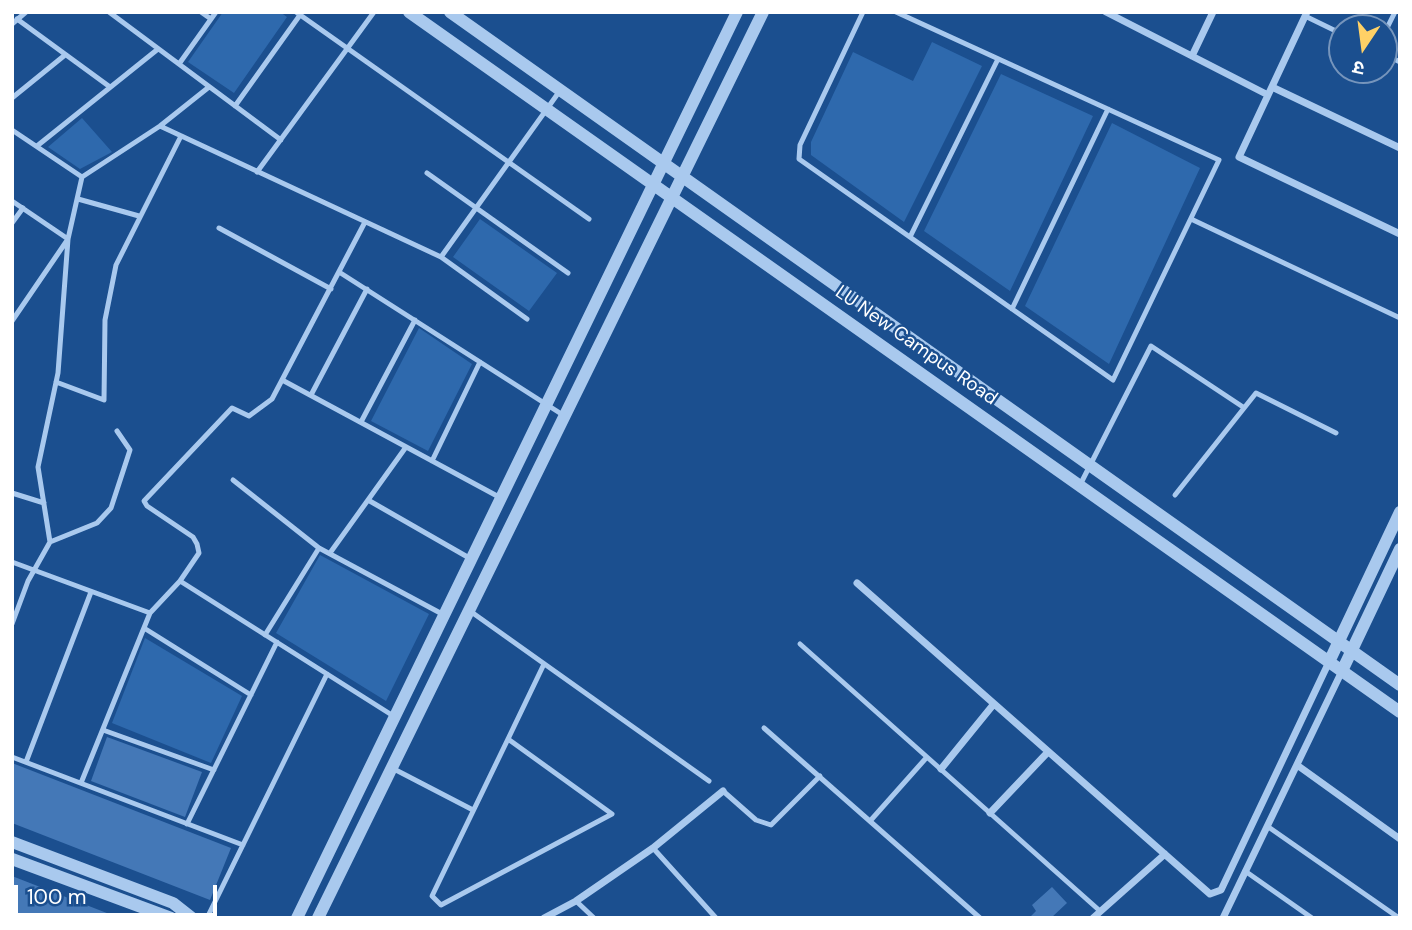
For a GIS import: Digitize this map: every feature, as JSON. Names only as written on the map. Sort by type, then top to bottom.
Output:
[{"type":"street","name":"LU New Campus Road","points":[[409,12],[1400,712]]},
{"type":"street","name":"LU New Campus Road","points":[[450,12],[1400,685]]},
{"type":"street","points":[[298,918],[737,12]]},
{"type":"street","points":[[318,918],[763,12]]},
{"type":"street","points":[[1106,12],[1192,56],[1400,148]]},
{"type":"street","points":[[1192,56],[1213,12]]},
{"type":"street","points":[[1306,14],[1239,157],[1400,234]]},
{"type":"street","points":[[858,583],[1046,753],[1210,894],[1221,890],[1400,512]]},
{"type":"street","points":[[1223,918],[1400,549]]},
{"type":"street","points":[[464,575],[480,585]]},
{"type":"street","points":[[941,769],[993,705]]},
{"type":"street","points":[[990,813],[1046,753]]},
{"type":"street","points":[[1297,765],[1400,839]]},
{"type":"street","points":[[544,918],[576,901],[653,848],[723,791]]},
{"type":"street","points":[[12,842],[173,903],[192,918]]},
{"type":"street","points":[[1093,918],[1165,854]]},
{"type":"street","points":[[12,859],[171,918]]},
{"type":"lane","points":[[26,12],[15,22],[110,87]]},
{"type":"lane","points":[[109,12],[281,140]]},
{"type":"lane","points":[[201,12],[211,19]]},
{"type":"lane","points":[[179,64],[216,12]]},
{"type":"lane","points":[[257,172],[374,12]]},
{"type":"lane","points":[[863,12],[800,145],[799,159],[1113,380],[1219,160],[897,12]]},
{"type":"lane","points":[[235,106],[298,14],[589,219]]},
{"type":"lane","points":[[1306,14],[1328,26]]},
{"type":"lane","points":[[37,146],[158,48]]},
{"type":"lane","points":[[12,87],[15,95],[65,55]]},
{"type":"lane","points":[[910,237],[998,59]]},
{"type":"lane","points":[[50,542],[38,467],[56,382],[68,239],[82,177],[160,126],[209,87]]},
{"type":"lane","points":[[441,257],[560,90]]},
{"type":"lane","points":[[1012,309],[1108,109]]},
{"type":"lane","points":[[160,126],[441,257],[527,319]]},
{"type":"lane","points":[[12,130],[82,177]]},
{"type":"lane","points":[[56,382],[104,400],[105,320],[116,265],[181,136]]},
{"type":"lane","points":[[427,173],[568,273]]},
{"type":"lane","points":[[78,199],[139,216]]},
{"type":"lane","points":[[12,201],[68,239]]},
{"type":"lane","points":[[12,223],[23,208]]},
{"type":"lane","points":[[1191,219],[1400,318]]},
{"type":"lane","points":[[81,783],[150,614],[180,581],[198,553],[193,537],[147,506],[145,501],[232,408],[249,416],[272,399],[365,222]]},
{"type":"lane","points":[[219,228],[331,289]]},
{"type":"lane","points":[[12,321],[68,239]]},
{"type":"lane","points":[[340,272],[563,415]]},
{"type":"lane","points":[[311,395],[367,289]]},
{"type":"lane","points":[[360,422],[415,320]]},
{"type":"lane","points":[[1080,485],[1151,346],[1243,407]]},
{"type":"lane","points":[[432,461],[480,362]]},
{"type":"lane","points":[[284,380],[501,498]]},
{"type":"lane","points":[[1175,495],[1256,393],[1336,433]]},
{"type":"lane","points":[[12,624],[34,570],[50,542],[97,523],[111,508],[130,450],[117,431]]},
{"type":"lane","points":[[330,553],[407,447]]},
{"type":"lane","points":[[233,480],[319,548],[444,615]]},
{"type":"lane","points":[[12,493],[44,503]]},
{"type":"lane","points":[[368,500],[471,559]]},
{"type":"lane","points":[[265,635],[319,548]]},
{"type":"lane","points":[[12,562],[150,614]]},
{"type":"lane","points":[[180,581],[395,717]]},
{"type":"lane","points":[[26,762],[91,592]]},
{"type":"lane","points":[[468,610],[709,781]]},
{"type":"lane","points":[[144,628],[251,695]]},
{"type":"lane","points":[[187,824],[277,642]]},
{"type":"lane","points":[[800,644],[1100,911]]},
{"type":"lane","points":[[508,739],[612,814],[441,905],[432,896],[544,664]]},
{"type":"lane","points":[[207,918],[327,674]]},
{"type":"lane","points":[[764,728],[980,918]]},
{"type":"lane","points":[[103,730],[214,770]]},
{"type":"lane","points":[[12,757],[243,845]]},
{"type":"lane","points":[[871,820],[927,757]]},
{"type":"lane","points":[[391,768],[473,810]]},
{"type":"lane","points":[[723,791],[756,820],[771,825],[820,776]]},
{"type":"lane","points":[[1267,826],[1399,918]]},
{"type":"lane","points":[[653,848],[716,918]]},
{"type":"lane","points":[[1245,872],[1312,918]]},
{"type":"lane","points":[[576,901],[594,918]]},
{"type":"shaded area","points":[[223,12],[280,12],[287,17],[234,93],[188,62]]},
{"type":"shaded area","points":[[932,42],[982,66],[904,222],[811,155],[811,142],[853,52],[913,81]]},
{"type":"shaded area","points":[[1001,74],[1093,116],[1010,291],[924,231]]},
{"type":"shaded area","points":[[82,118],[112,152],[80,169],[48,147]]},
{"type":"shaded area","points":[[1112,123],[1200,168],[1109,364],[1025,306]]},
{"type":"shaded area","points":[[480,219],[557,273],[529,311],[453,257]]},
{"type":"shaded area","points":[[419,328],[472,364],[428,451],[371,421]]},
{"type":"shaded area","points":[[320,555],[429,614],[386,701],[276,633]]},
{"type":"shaded area","points":[[145,638],[242,696],[211,763],[112,723]]},
{"type":"building","points":[[107,737],[202,772],[185,817],[91,781]]},
{"type":"building","points":[[12,763],[231,848],[210,900],[12,823]]},
{"type":"building","points":[[12,876],[117,917],[117,918],[12,918]]},
{"type":"building","points":[[1052,887],[1067,903],[1051,918],[1029,918],[1036,911],[1032,905]]}]
